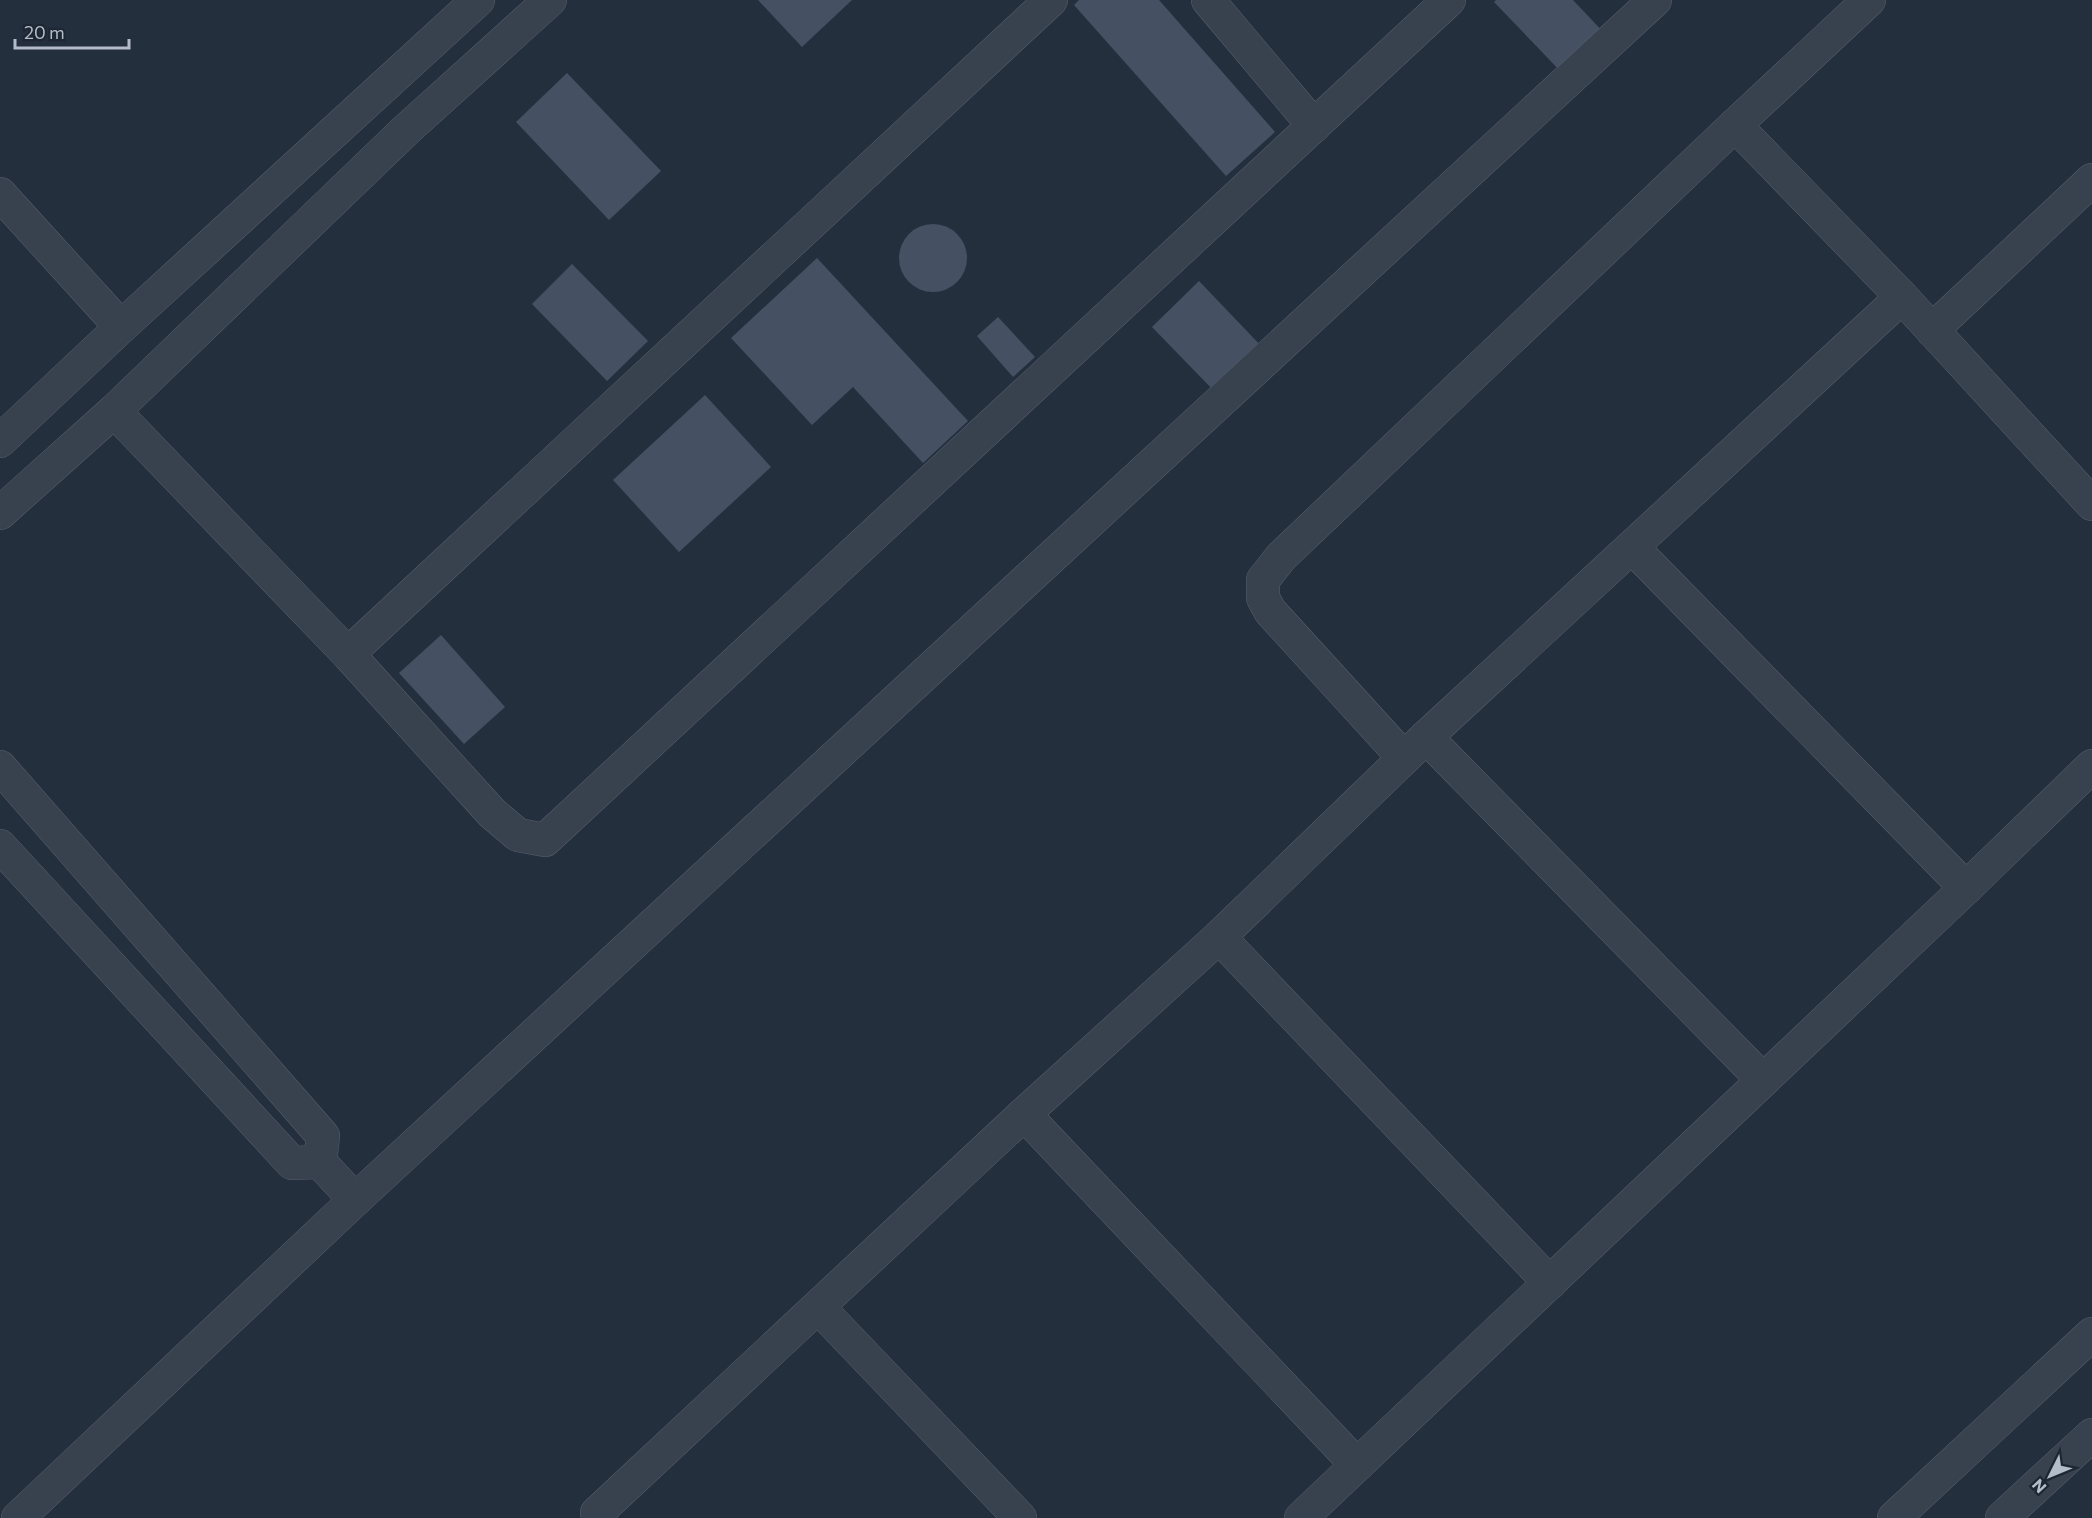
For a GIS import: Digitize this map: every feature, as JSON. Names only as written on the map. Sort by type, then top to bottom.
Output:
[{"type":"street","points":[[0,441],[478,0]]},
{"type":"street","points":[[0,513],[114,411],[406,130],[550,0]]},
{"type":"street","points":[[348,654],[1051,0]]},
{"type":"street","points":[[1208,0],[1314,126]]},
{"type":"street","points":[[114,411],[348,654],[492,813],[518,836],[545,840],[1449,0]]},
{"type":"street","points":[[18,1518],[356,1200],[1655,0]]},
{"type":"street","points":[[1763,1080],[1270,611],[1263,598],[1263,580],[1281,557],[1869,0]]},
{"type":"street","points":[[1735,125],[1902,297],[2092,504]]},
{"type":"street","points":[[1932,330],[2092,180]]},
{"type":"street","points":[[0,194],[121,327]]},
{"type":"street","points":[[600,1518],[597,1513],[1024,1114],[1219,937],[1415,748],[1902,297]]},
{"type":"street","points":[[1632,547],[1966,888]]},
{"type":"street","points":[[1300,1518],[2092,766]]},
{"type":"street","points":[[0,767],[323,1136],[320,1162]]},
{"type":"street","points":[[2,852],[292,1163],[320,1162],[356,1200]]},
{"type":"street","points":[[1219,937],[1550,1283]]},
{"type":"street","points":[[1024,1114],[1357,1465]]},
{"type":"street","points":[[819,1308],[1020,1518]]},
{"type":"street","points":[[1894,1518],[2092,1334]]},
{"type":"street","points":[[2002,1518],[2092,1435]]},
{"type":"building","points":[[758,0],[852,0],[802,47]]},
{"type":"building","points":[[1079,0],[1159,0],[1275,132],[1226,176],[1074,5]]},
{"type":"building","points":[[1496,0],[1573,0],[1606,35],[1564,75],[1494,2]]},
{"type":"building","points":[[567,73],[661,171],[609,220],[516,122]]},
{"type":"building","points":[[933,224],[946,227],[957,234],[964,245],[967,258],[964,271],[957,282],[946,289],[933,292],[920,289],[909,282],[902,271],[899,258],[902,245],[909,234],[920,227]]},
{"type":"building","points":[[817,258],[968,421],[923,463],[853,387],[812,425],[731,338]]},
{"type":"building","points":[[572,264],[648,341],[607,381],[532,304]]},
{"type":"building","points":[[1199,281],[1265,350],[1218,395],[1152,327]]},
{"type":"building","points":[[998,317],[1035,357],[1013,377],[977,336]]},
{"type":"building","points":[[705,395],[771,467],[679,552],[613,480]]},
{"type":"building","points":[[441,635],[505,707],[464,744],[399,673]]}]
